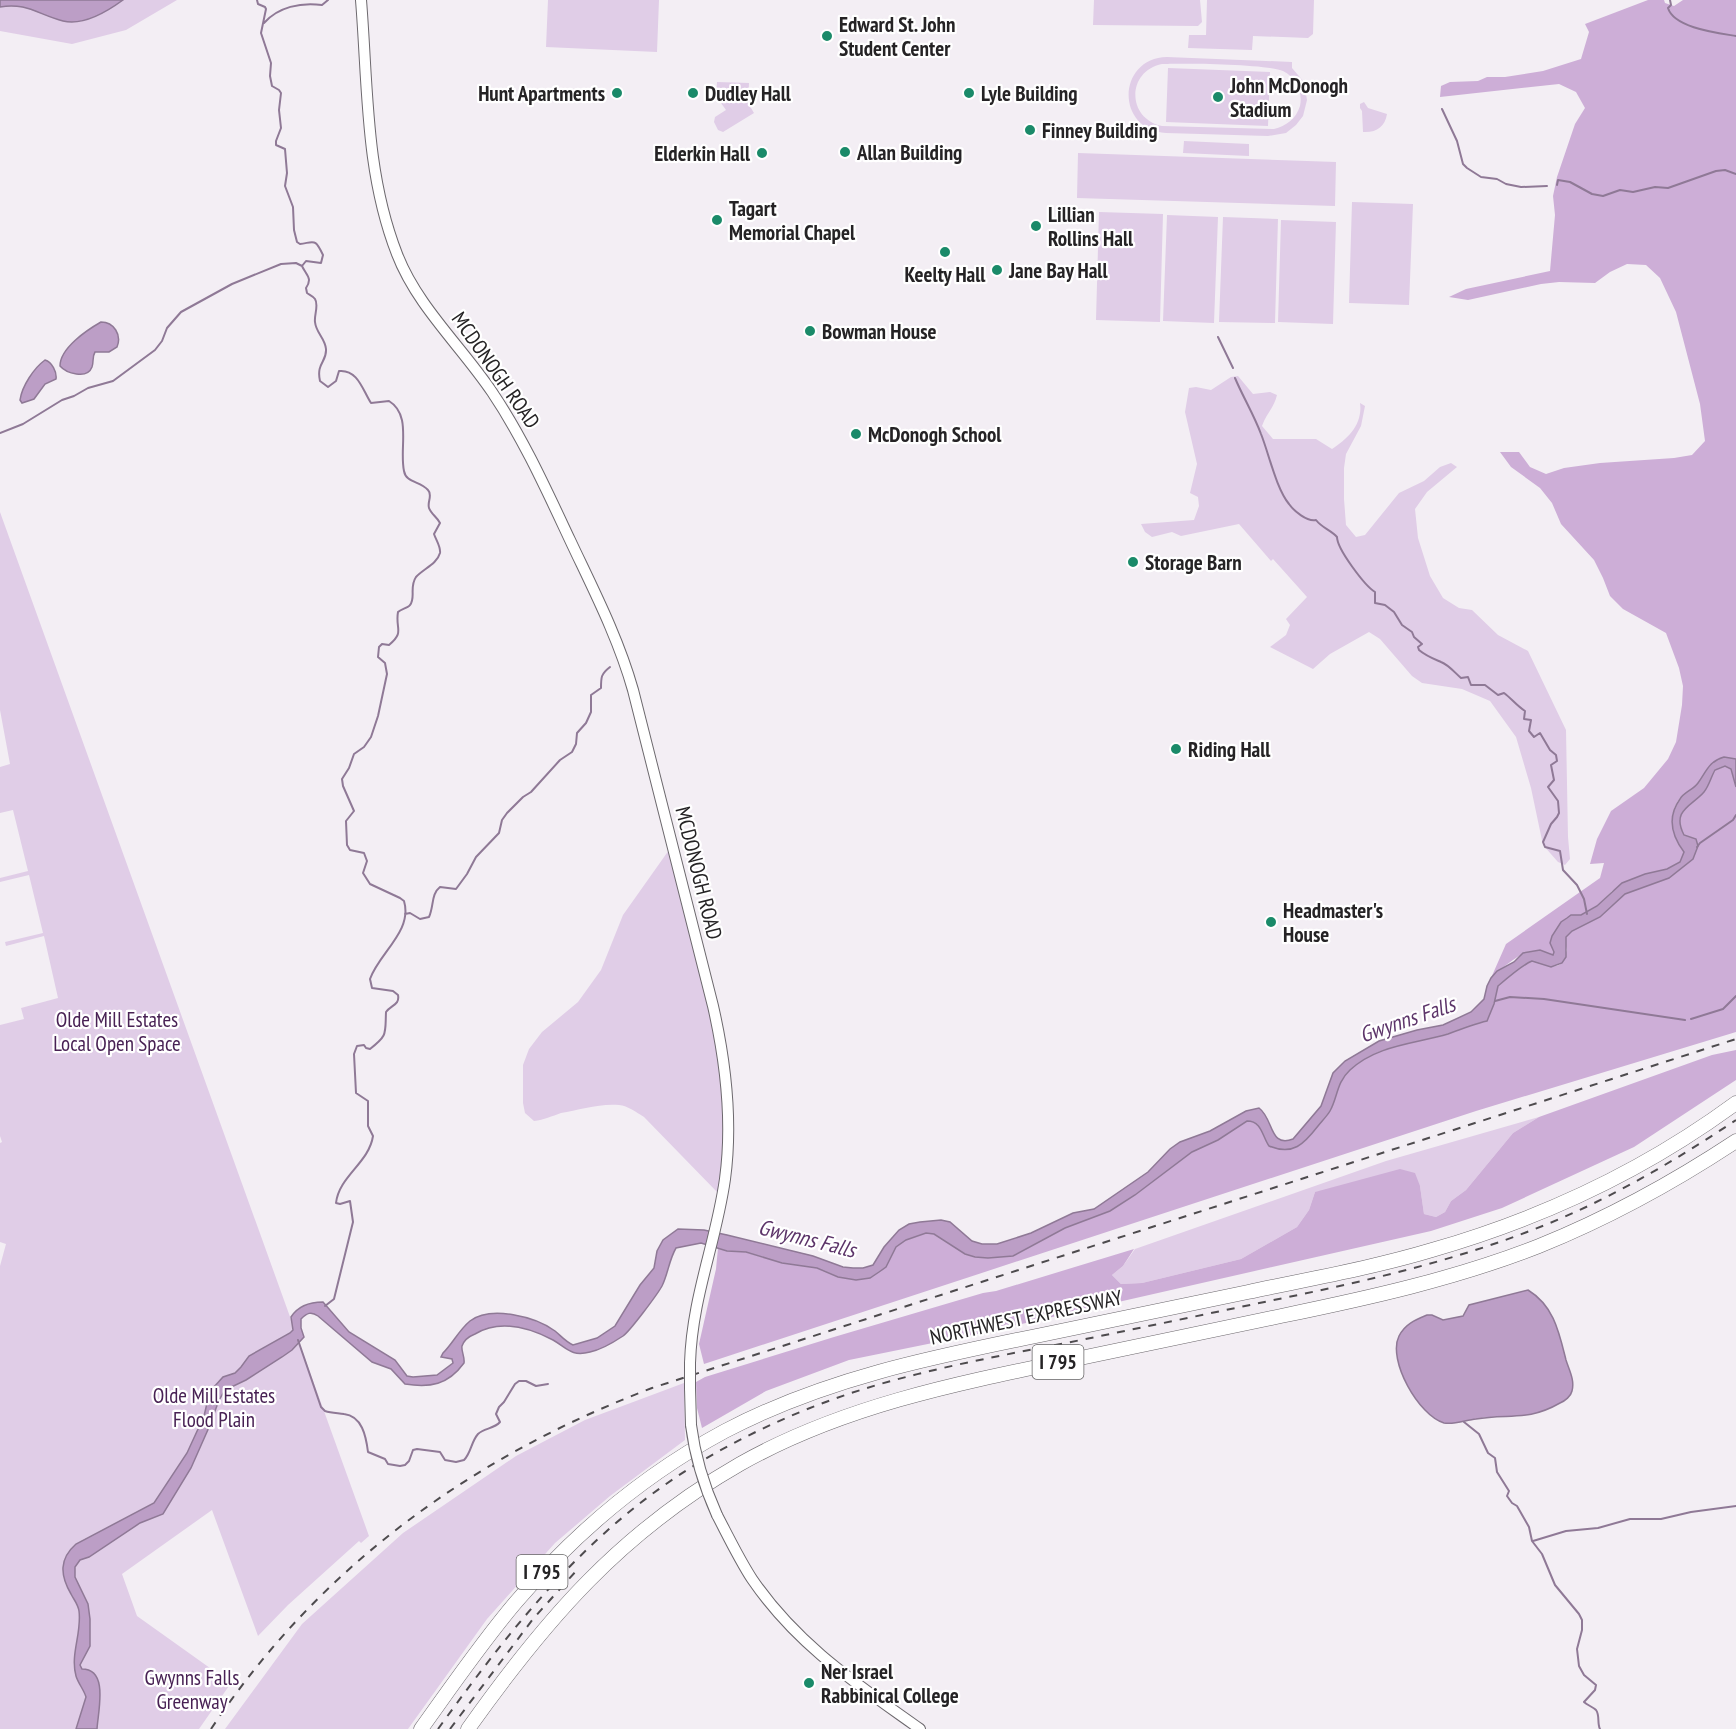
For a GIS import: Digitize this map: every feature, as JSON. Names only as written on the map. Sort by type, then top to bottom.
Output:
[{"type":"highway","name":"NORTHWEST EXPRESSWAY","points":[[421,1729],[514,1604],[566,1547],[644,1482],[714,1438],[754,1417],[818,1390],[911,1362],[1314,1278],[1456,1243],[1525,1218],[1595,1187],[1652,1157],[1736,1103]]},
{"type":"highway","name":"I 795","points":[[468,1729],[544,1628],[567,1601],[616,1552],[703,1487],[740,1464],[792,1437],[853,1413],[930,1390],[1321,1308],[1465,1272],[1538,1246],[1595,1222],[1667,1184],[1736,1141]]},
{"type":"main road","name":"MCDONOGH ROAD","points":[[361,0],[372,156],[384,214],[397,254],[418,295],[490,389],[512,425],[600,602],[626,667],[722,1044],[728,1094],[725,1179],[693,1320],[690,1363],[691,1425],[703,1482],[717,1515],[751,1578],[775,1609],[799,1636],[831,1665],[920,1729]]},
{"type":"green space","points":[[0,0],[177,0],[126,30],[72,44],[0,31]]},
{"type":"green space","points":[[548,0],[659,0],[657,52],[546,47]]},
{"type":"green space","points":[[1094,0],[1200,0],[1202,22],[1198,26],[1093,25]]},
{"type":"green space","points":[[1207,0],[1314,0],[1313,34],[1308,38],[1253,36],[1252,50],[1188,48],[1189,35],[1206,35]]},
{"type":"green space","points":[[1167,57],[1292,62],[1292,68],[1304,82],[1307,100],[1303,116],[1286,133],[1268,136],[1166,133],[1149,129],[1138,120],[1131,108],[1129,94],[1131,81],[1139,69],[1151,60]],"holes":[[[1162,64],[1244,65],[1283,71],[1292,77],[1298,86],[1300,106],[1290,121],[1274,129],[1162,126],[1150,121],[1142,114],[1135,95],[1142,76],[1150,68]]]},
{"type":"green space","name":"John McDonogh Stadium","points":[[1168,68],[1270,72],[1268,126],[1166,122]]},
{"type":"green space","points":[[717,82],[749,83],[748,103],[754,113],[723,132],[718,130],[714,122],[715,117],[726,110],[716,96]]},
{"type":"green space","points":[[1364,102],[1368,108],[1387,114],[1382,126],[1376,130],[1363,132],[1360,104]]},
{"type":"green space","points":[[1184,141],[1249,144],[1249,156],[1183,153]]},
{"type":"green space","points":[[1078,153],[1336,162],[1335,206],[1077,198]]},
{"type":"green space","points":[[1352,202],[1413,204],[1409,305],[1349,303]]},
{"type":"green space","points":[[1099,212],[1163,214],[1160,322],[1096,320]]},
{"type":"green space","points":[[1167,215],[1218,217],[1214,323],[1163,321]]},
{"type":"green space","points":[[1223,217],[1278,219],[1275,323],[1219,322]]},
{"type":"green space","points":[[1281,220],[1336,222],[1333,324],[1278,322]]},
{"type":"green space","points":[[1238,376],[1253,394],[1270,392],[1277,395],[1262,426],[1273,439],[1316,439],[1332,449],[1344,441],[1357,424],[1360,403],[1365,406],[1361,426],[1346,454],[1344,468],[1346,525],[1356,537],[1365,535],[1399,493],[1424,481],[1440,467],[1451,463],[1457,467],[1427,492],[1415,509],[1418,538],[1430,576],[1443,598],[1459,608],[1472,610],[1498,635],[1528,651],[1566,730],[1570,859],[1565,865],[1558,862],[1543,845],[1531,788],[1516,737],[1490,701],[1462,689],[1422,683],[1412,676],[1380,639],[1369,632],[1330,654],[1313,669],[1270,647],[1286,635],[1290,625],[1286,619],[1307,597],[1273,559],[1271,561],[1239,524],[1181,536],[1172,532],[1152,537],[1145,532],[1141,524],[1194,520],[1199,506],[1198,497],[1190,493],[1197,464],[1185,412],[1189,388],[1211,390],[1231,377]]},
{"type":"green space","points":[[0,512],[369,1536],[361,1543],[359,1541],[288,1605],[258,1636],[212,1510],[122,1574],[137,1616],[231,1683],[199,1729],[0,1729],[0,1266],[6,1244],[0,1242],[0,1143],[2,1142],[0,1136],[0,1025],[24,1019],[21,1008],[58,998],[44,936],[6,946],[5,942],[43,933],[29,875],[0,882],[0,878],[28,871],[13,810],[0,813],[0,767],[10,764],[0,710]]},
{"type":"green space","points":[[669,850],[717,1044],[724,1109],[722,1166],[718,1193],[644,1117],[629,1108],[619,1105],[597,1106],[534,1121],[525,1113],[523,1103],[523,1065],[529,1049],[542,1032],[578,1002],[601,970],[623,915]]},
{"type":"green space","points":[[1539,1117],[1513,1133],[1466,1190],[1451,1201],[1445,1212],[1436,1217],[1424,1214],[1420,1186],[1315,1192],[1309,1210],[1297,1227],[1241,1259],[1142,1283],[1121,1284],[1112,1275],[1123,1266],[1135,1249],[1386,1161]]},
{"type":"green space","points":[[684,1383],[685,1440],[610,1496],[555,1543],[487,1619],[408,1729],[225,1729],[302,1624],[403,1533],[516,1456],[585,1420]]},
{"type":"shaded area","points":[[0,0],[123,0],[95,16],[71,22],[17,6],[0,7]]},
{"type":"shaded area","points":[[1648,0],[1664,0],[1665,3],[1674,6],[1683,0],[1736,0],[1736,759],[1722,759],[1712,764],[1695,786],[1677,802],[1672,824],[1676,839],[1684,852],[1680,862],[1667,869],[1645,874],[1612,891],[1597,906],[1557,929],[1552,936],[1553,955],[1534,951],[1525,953],[1491,978],[1506,944],[1600,878],[1604,863],[1590,864],[1597,839],[1611,811],[1644,788],[1668,759],[1676,742],[1683,686],[1666,633],[1623,609],[1610,596],[1594,560],[1561,524],[1552,503],[1540,488],[1511,467],[1500,452],[1519,452],[1530,467],[1546,474],[1564,468],[1600,463],[1692,455],[1705,441],[1700,404],[1676,312],[1660,278],[1646,265],[1627,264],[1610,272],[1595,283],[1541,284],[1468,300],[1449,297],[1466,289],[1550,271],[1555,215],[1553,196],[1557,177],[1575,124],[1585,108],[1576,92],[1559,84],[1440,97],[1441,86],[1450,82],[1478,81],[1487,77],[1505,77],[1543,71],[1581,59],[1589,32],[1585,24]]},
{"type":"shaded area","points":[[101,322],[110,324],[116,330],[117,347],[109,352],[95,352],[92,367],[86,373],[76,374],[63,369],[60,366],[61,359],[69,346]]},
{"type":"shaded area","points":[[45,360],[54,368],[56,379],[45,384],[34,399],[22,403],[21,395],[26,383]]},
{"type":"shaded area","name":"Gwynns Falls","points":[[1724,757],[1736,759],[1736,787],[1731,769],[1725,766],[1715,770],[1704,792],[1681,814],[1681,827],[1684,835],[1696,839],[1698,846],[1693,859],[1669,878],[1625,894],[1600,917],[1572,931],[1566,937],[1566,957],[1562,963],[1551,967],[1532,961],[1515,972],[1498,986],[1487,1021],[1448,1034],[1396,1046],[1361,1062],[1345,1075],[1327,1115],[1303,1143],[1291,1149],[1277,1149],[1269,1146],[1259,1126],[1247,1121],[1218,1140],[1192,1152],[1110,1211],[1065,1228],[1013,1256],[975,1257],[965,1254],[934,1234],[926,1233],[906,1240],[896,1247],[886,1267],[879,1272],[870,1278],[856,1280],[838,1277],[817,1268],[782,1263],[746,1252],[727,1251],[701,1243],[676,1248],[659,1291],[626,1333],[611,1343],[594,1351],[574,1353],[553,1340],[524,1328],[504,1326],[485,1329],[467,1338],[464,1342],[462,1350],[464,1363],[458,1370],[445,1380],[430,1385],[405,1384],[391,1369],[372,1362],[318,1316],[307,1314],[301,1319],[304,1337],[292,1350],[246,1380],[225,1390],[191,1468],[163,1514],[140,1523],[89,1557],[80,1560],[75,1567],[75,1577],[88,1604],[90,1619],[90,1646],[80,1665],[82,1669],[96,1676],[100,1692],[97,1729],[76,1729],[86,1697],[77,1679],[75,1668],[79,1611],[63,1574],[66,1555],[76,1544],[154,1503],[187,1453],[214,1387],[223,1377],[235,1373],[249,1356],[290,1333],[293,1330],[291,1317],[301,1307],[323,1302],[349,1332],[395,1360],[407,1376],[437,1375],[453,1363],[452,1359],[441,1357],[443,1353],[466,1325],[479,1316],[501,1313],[525,1317],[547,1326],[573,1345],[597,1338],[615,1326],[640,1285],[654,1268],[657,1251],[663,1240],[678,1229],[704,1230],[813,1256],[843,1267],[863,1268],[873,1265],[884,1247],[899,1230],[909,1224],[941,1220],[950,1222],[972,1241],[997,1244],[1031,1233],[1073,1213],[1094,1209],[1148,1172],[1180,1142],[1210,1131],[1246,1111],[1259,1108],[1280,1140],[1293,1139],[1321,1106],[1333,1073],[1345,1061],[1379,1041],[1443,1025],[1471,1012],[1484,999],[1487,986],[1497,971],[1514,962],[1523,953],[1540,950],[1553,955],[1550,943],[1561,922],[1571,915],[1581,915],[1597,906],[1622,883],[1667,869],[1680,862],[1684,852],[1674,833],[1673,813],[1682,797],[1698,783],[1711,764]]},
{"type":"shaded area","points":[[1726,766],[1731,769],[1736,787],[1736,1032],[1476,1111],[704,1364],[699,1344],[716,1269],[718,1248],[745,1252],[782,1263],[817,1268],[838,1277],[856,1280],[886,1267],[896,1247],[906,1240],[926,1233],[934,1234],[965,1254],[975,1257],[1013,1256],[1065,1228],[1110,1211],[1192,1152],[1218,1140],[1247,1121],[1259,1126],[1269,1146],[1285,1150],[1303,1143],[1333,1106],[1345,1075],[1360,1062],[1383,1050],[1448,1034],[1487,1021],[1498,986],[1515,972],[1532,961],[1551,966],[1562,963],[1567,950],[1566,937],[1572,931],[1600,917],[1625,894],[1669,878],[1693,859],[1698,846],[1696,839],[1684,835],[1681,815],[1704,792],[1715,770]]},
{"type":"shaded area","points":[[1736,1050],[1736,1080],[1634,1147],[1502,1208],[1431,1231],[977,1334],[849,1360],[766,1391],[702,1428],[697,1408],[696,1382],[705,1377],[1134,1249],[1123,1266],[1112,1275],[1121,1284],[1142,1283],[1241,1259],[1297,1227],[1309,1210],[1315,1192],[1400,1169],[1415,1173],[1420,1186],[1424,1214],[1436,1217],[1445,1212],[1451,1201],[1466,1190],[1513,1133],[1539,1117],[1712,1055]]},
{"type":"shaded area","points":[[1528,1290],[1537,1296],[1550,1312],[1558,1330],[1572,1379],[1573,1387],[1568,1398],[1548,1409],[1527,1415],[1487,1417],[1452,1423],[1444,1423],[1434,1418],[1416,1399],[1401,1372],[1396,1346],[1401,1332],[1411,1323],[1427,1315],[1443,1320],[1463,1316],[1469,1305]]},
{"type":"waterway","points":[[257,0],[258,4],[266,9],[261,33],[271,63],[272,86],[281,93],[279,110],[281,128],[276,145],[285,149],[287,173],[285,186],[293,207],[297,242],[300,244],[314,242],[323,255],[321,263],[306,261],[302,266],[309,279],[307,293],[316,301],[316,326],[326,349],[319,370],[320,381],[328,387],[336,381],[339,371],[346,371],[359,382],[371,403],[389,401],[396,407],[403,423],[405,475],[428,490],[429,508],[440,523],[434,534],[440,553],[433,563],[416,577],[412,602],[398,612],[397,637],[389,645],[382,644],[379,647],[378,657],[385,663],[387,674],[378,716],[371,737],[364,747],[354,754],[342,779],[354,811],[346,821],[347,845],[350,850],[364,853],[367,861],[363,873],[370,884],[404,901],[405,912],[400,932],[374,969],[370,979],[372,988],[393,991],[398,995],[398,1001],[386,1012],[383,1037],[370,1049],[364,1045],[357,1046],[354,1054],[356,1093],[368,1101],[368,1126],[373,1136],[366,1154],[338,1193],[336,1203],[350,1201],[353,1222],[334,1299],[325,1306]]},
{"type":"waterway","points":[[264,23],[283,9],[306,4],[322,5],[328,0]]},
{"type":"waterway","points":[[1670,0],[1671,5],[1668,8],[1672,15],[1687,25],[1736,36]]},
{"type":"waterway","points":[[1442,109],[1457,141],[1463,164],[1467,168],[1481,177],[1497,179],[1506,184],[1521,187],[1547,186]]},
{"type":"waterway","points":[[1557,185],[1558,180],[1570,182],[1592,194],[1603,196],[1620,190],[1633,192],[1655,187],[1668,188],[1716,171],[1725,170],[1736,174]]},
{"type":"waterway","points":[[0,433],[23,424],[62,400],[88,388],[113,381],[155,350],[162,341],[167,328],[181,312],[232,284],[281,264],[296,263],[302,266]]},
{"type":"waterway","points":[[1218,337],[1233,368]]},
{"type":"waterway","points":[[1235,378],[1258,427],[1280,489],[1291,507],[1305,518],[1316,520],[1337,537],[1352,567],[1375,592],[1375,603],[1385,605],[1394,612],[1402,625],[1412,632],[1422,644],[1418,647],[1419,650],[1447,665],[1461,678],[1468,677],[1471,685],[1485,685],[1498,695],[1504,693],[1525,711],[1524,719],[1531,720],[1529,731],[1534,737],[1540,733],[1550,750],[1556,755],[1557,761],[1551,765],[1554,780],[1548,787],[1558,801],[1559,813],[1543,842],[1545,847],[1560,851],[1563,870],[1577,885],[1584,899],[1587,914]]},
{"type":"waterway","points":[[405,914],[410,913],[420,919],[429,917],[437,890],[440,887],[456,889],[476,857],[499,833],[502,820],[507,813],[531,792],[560,760],[572,752],[576,744],[577,733],[586,723],[591,712],[591,695],[601,688],[602,676],[610,667]]},
{"type":"waterway","points":[[1697,847],[1733,820],[1736,815]]},
{"type":"waterway","points":[[1691,1019],[1723,1009],[1736,996]]},
{"type":"waterway","points":[[1495,1001],[1510,997],[1544,999],[1685,1020]]},
{"type":"waterway","points":[[298,1340],[321,1407],[325,1411],[344,1414],[355,1419],[364,1433],[368,1452],[385,1459],[388,1464],[405,1465],[413,1450],[417,1449],[440,1452],[445,1460],[456,1462],[464,1460],[478,1434],[500,1422],[496,1414],[515,1384],[519,1381],[526,1381],[536,1386],[548,1384]]},
{"type":"waterway","points":[[1464,1422],[1479,1434],[1488,1453],[1495,1458],[1497,1472],[1509,1491],[1507,1496],[1517,1506],[1529,1527],[1532,1541],[1542,1554],[1555,1585],[1582,1620],[1577,1649],[1579,1666],[1584,1675],[1596,1685],[1595,1690],[1584,1702],[1596,1710],[1600,1729]]},
{"type":"waterway","points":[[1533,1541],[1566,1531],[1598,1528],[1630,1519],[1661,1519],[1736,1506]]},
{"type":"railway","points":[[211,1729],[254,1671],[300,1617],[350,1568],[404,1524],[461,1484],[522,1448],[586,1416],[652,1388],[1736,1039]]},
{"type":"railway","points":[[438,1729],[523,1618],[585,1551],[656,1491],[695,1465],[747,1436],[828,1401],[914,1375],[1335,1287],[1464,1254],[1555,1221],[1609,1196],[1661,1167],[1736,1120]]},
{"type":"railway","points":[[450,1729],[533,1619],[577,1570]]},
{"type":"place","name":"Edward St. John Student Center","points":[[827,36]]},
{"type":"place","name":"Hunt Apartments","points":[[617,93]]},
{"type":"place","name":"Dudley Hall","points":[[693,93]]},
{"type":"place","name":"Lyle Building","points":[[969,93]]},
{"type":"place","name":"John McDonogh Stadium","points":[[1218,97]]},
{"type":"place","name":"Finney Building","points":[[1030,130]]},
{"type":"place","name":"Allan Building","points":[[845,152]]},
{"type":"place","name":"Elderkin Hall","points":[[762,153]]},
{"type":"place","name":"Tagart Memorial Chapel","points":[[717,220]]},
{"type":"place","name":"Lillian Rollins Hall","points":[[1036,226]]},
{"type":"place","name":"Keelty Hall","points":[[945,252]]},
{"type":"place","name":"Jane Bay Hall","points":[[997,270]]},
{"type":"place","name":"Bowman House","points":[[810,331]]},
{"type":"place","name":"McDonogh School","points":[[856,434]]},
{"type":"place","name":"Storage Barn","points":[[1133,562]]},
{"type":"place","name":"Riding Hall","points":[[1176,749]]},
{"type":"place","name":"Headmaster's House","points":[[1271,922]]},
{"type":"place","name":"Ner Israel Rabbinical College","points":[[809,1683]]},
{"type":"park label","name":"Olde Mill Estates Local Open Space","points":[[117,1031]]},
{"type":"park label","name":"Olde Mill Estates Flood Plain","points":[[214,1407]]},
{"type":"park label","name":"Gwynns Falls Greenway","points":[[192,1689]]}]
